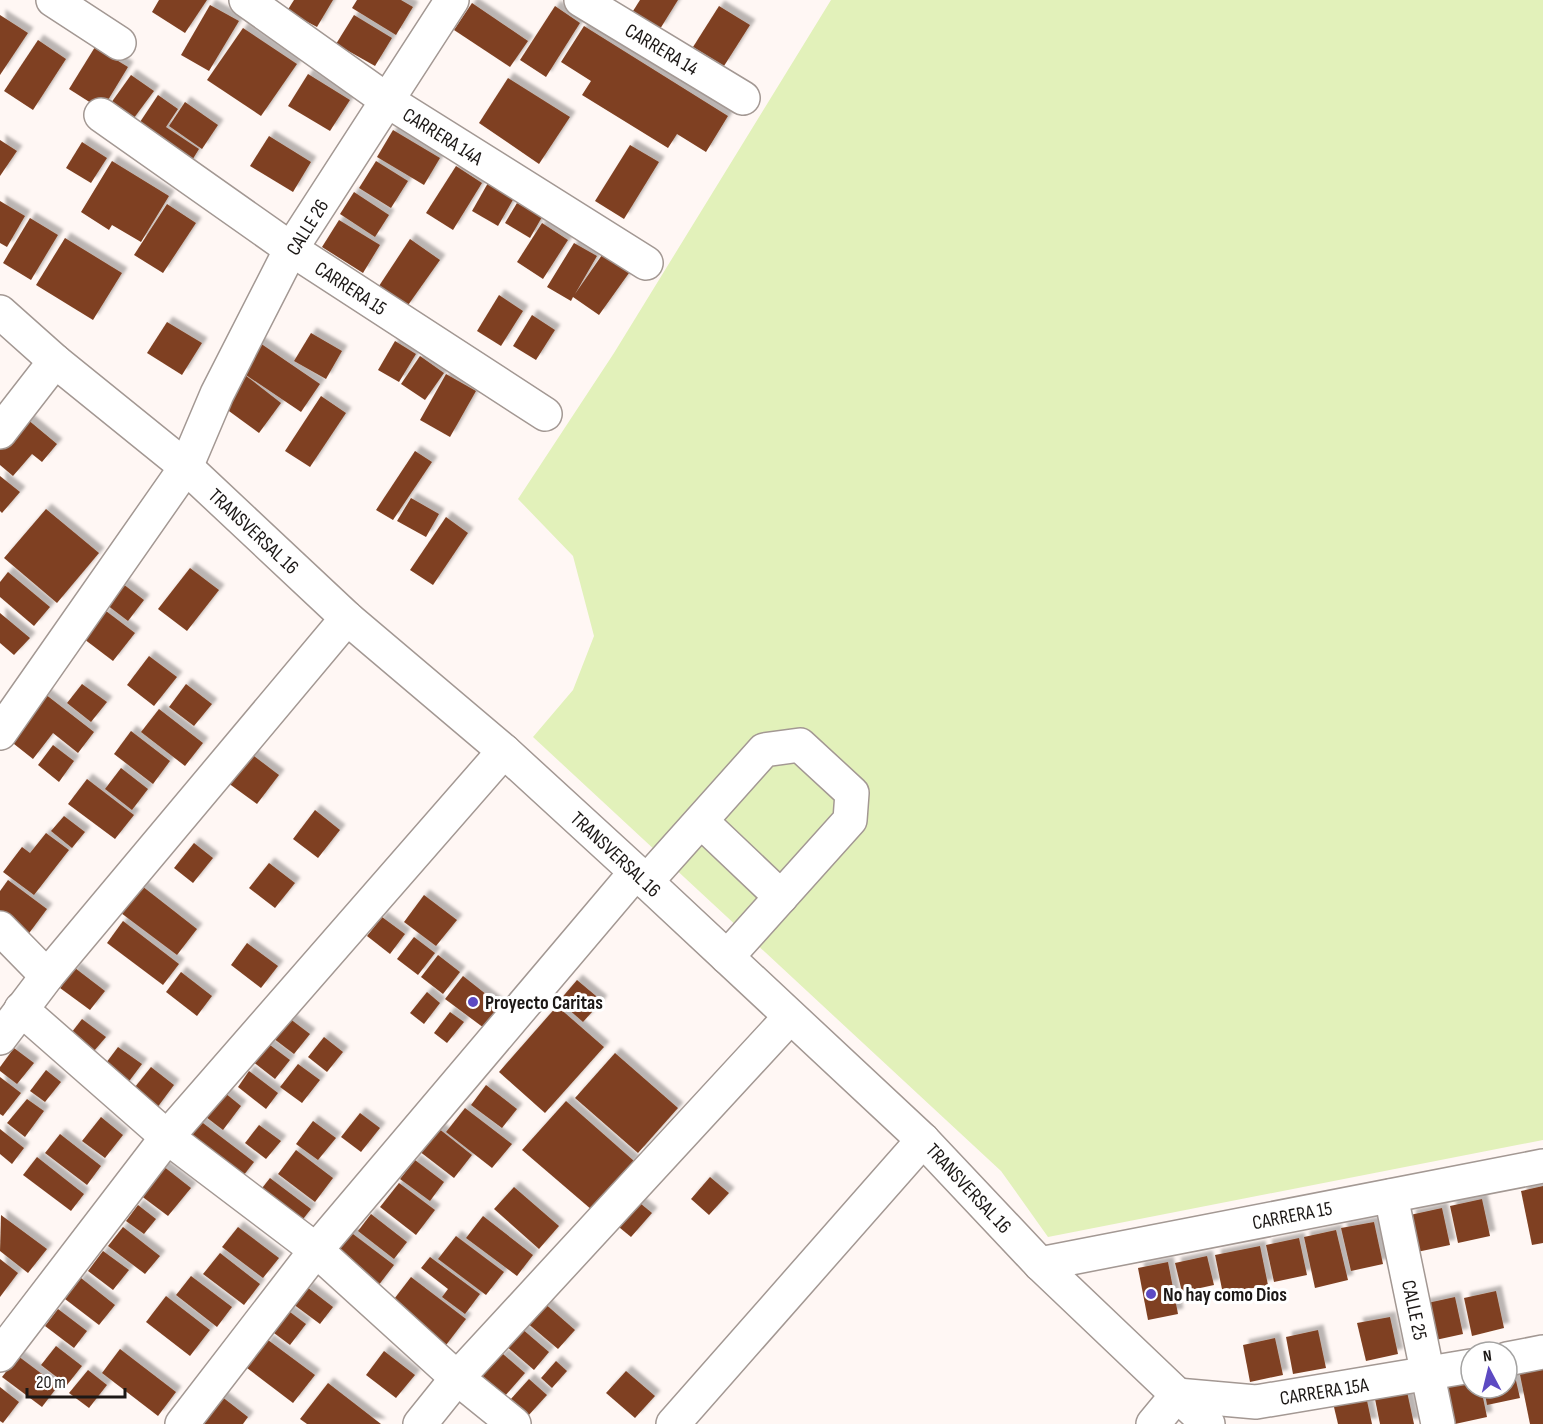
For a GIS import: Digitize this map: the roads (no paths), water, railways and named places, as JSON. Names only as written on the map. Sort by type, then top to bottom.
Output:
[{"type":"street","points":[[53,0],[119,44]]},
{"type":"street","name":"CARRERA 14A","points":[[246,0],[388,101],[646,263]]},
{"type":"street","name":"CALLE 26","points":[[0,733],[186,467],[217,394],[291,249],[452,0]]},
{"type":"street","name":"CARRERA 14","points":[[581,0],[743,98]]},
{"type":"street","name":"CARRERA 15","points":[[101,115],[291,249],[545,414]]},
{"type":"street","name":"TRANSVERSAL 16","points":[[0,312],[55,361],[186,467],[347,618],[504,751],[641,877],[924,1140],[1040,1264],[1208,1424]]},
{"type":"street","points":[[0,432],[10,397],[55,361]]},
{"type":"street","points":[[0,1038],[47,976],[347,618]]},
{"type":"street","points":[[182,1424],[316,1250],[641,877],[701,821],[764,750],[800,745],[852,793],[850,820],[727,957]]},
{"type":"street","points":[[0,1355],[167,1137],[504,751]]},
{"type":"street","points":[[701,821],[781,897]]},
{"type":"street","points":[[0,928],[47,976]]},
{"type":"street","points":[[21,1009],[167,1137],[316,1250],[457,1378],[514,1424]]},
{"type":"street","points":[[420,1424],[457,1378],[790,1017]]},
{"type":"street","points":[[673,1424],[924,1140]]},
{"type":"street","name":"CARRERA 15","points":[[1040,1264],[1543,1166]]},
{"type":"street","name":"CALLE 25","points":[[1390,1196],[1438,1424]]},
{"type":"street","points":[[1519,1357],[1543,1352]]},
{"type":"street","name":"CARRERA 15A","points":[[1177,1395],[1256,1402],[1459,1368]]},
{"type":"street","points":[[1153,1424],[1177,1395]]},
{"type":"place","name":"Proyecto Caritas","points":[[473,1002]]},
{"type":"place","name":"No hay como Dios","points":[[1151,1294]]}]
